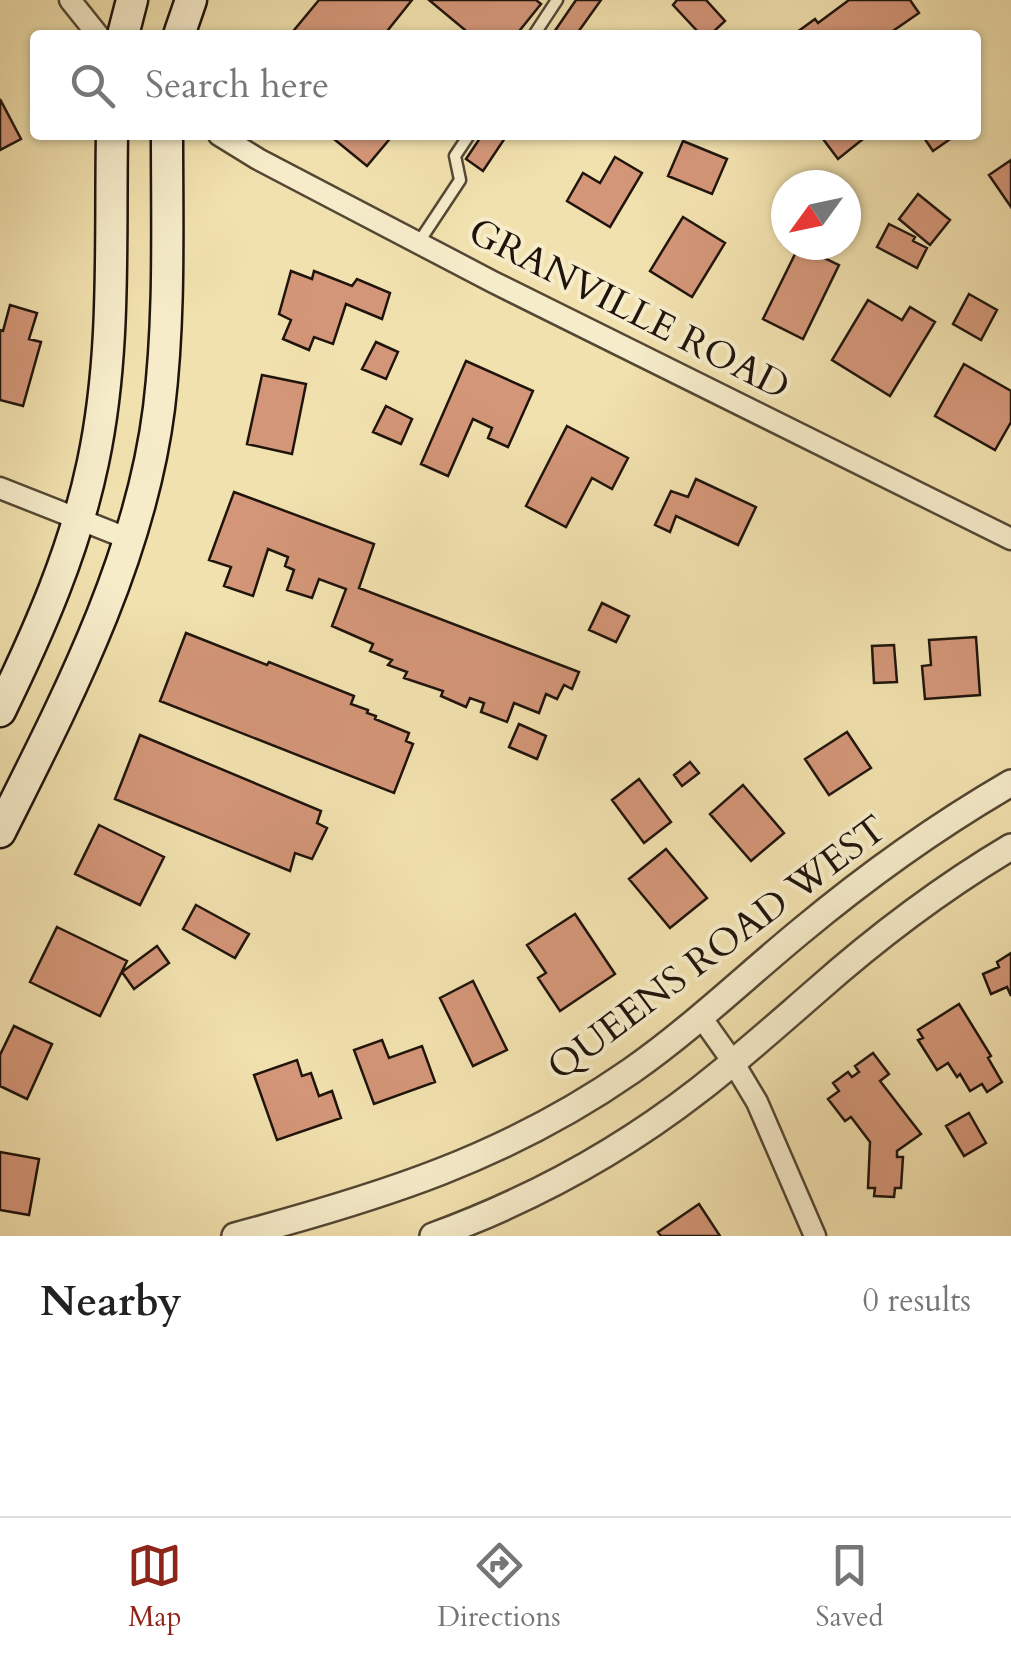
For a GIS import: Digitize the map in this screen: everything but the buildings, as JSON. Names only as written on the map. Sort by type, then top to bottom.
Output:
[{"type":"main road","points":[[124,30],[132,0]]},
{"type":"main road","points":[[181,30],[191,0]]},
{"type":"main road","points":[[0,711],[39,628],[79,520],[94,459],[112,289],[112,140]]},
{"type":"main road","points":[[0,832],[82,663],[129,540],[145,481],[160,395],[168,253],[167,140]]},
{"type":"street","points":[[70,0],[94,30]]},
{"type":"street","name":"GRANVILLE ROAD","points":[[227,140],[258,160],[593,333],[1011,539]]},
{"type":"street","points":[[0,488],[129,540]]},
{"type":"street","name":"QUEENS ROAD WEST","points":[[235,1236],[395,1190],[540,1128],[649,1057],[872,874],[1011,782]]},
{"type":"street","points":[[433,1236],[588,1166],[664,1116],[903,920],[1011,847]]},
{"type":"street","points":[[701,1017],[733,1062],[768,1126],[815,1236]]},
{"type":"lane","points":[[537,30],[557,0]]},
{"type":"lane","points":[[418,243],[460,180],[455,156],[466,140]]}]
